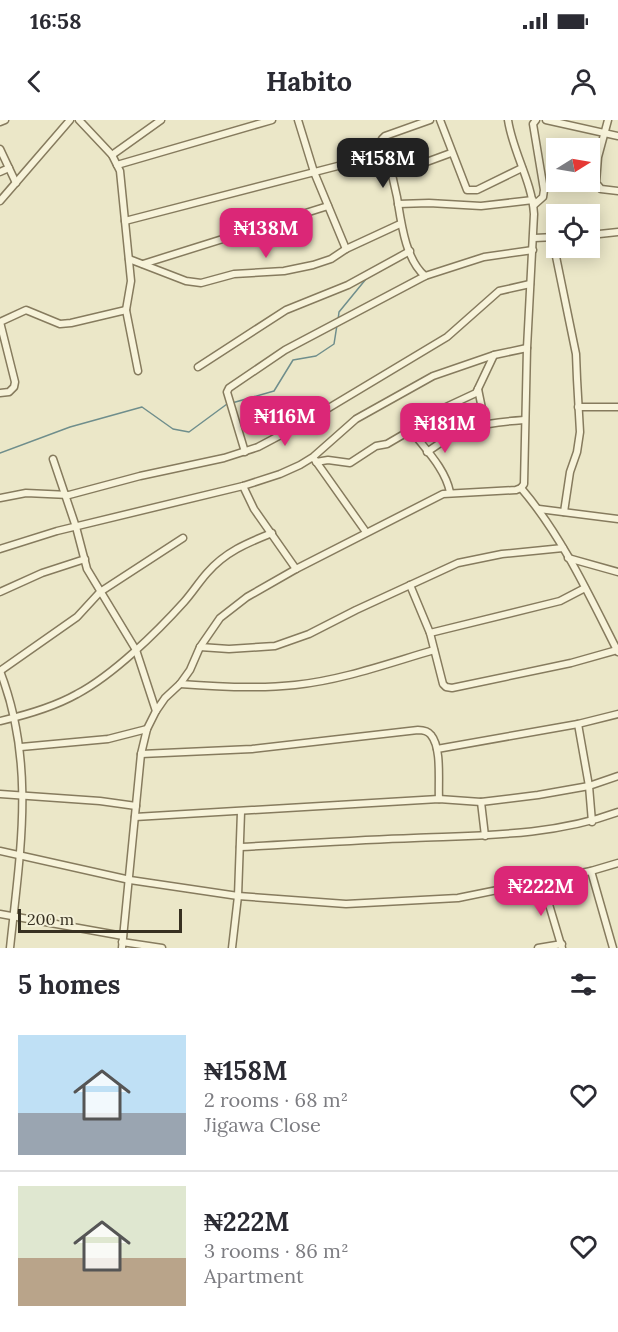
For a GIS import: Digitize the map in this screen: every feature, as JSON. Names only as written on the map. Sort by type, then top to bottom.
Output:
[{"type":"street","points":[[0,122],[5,120]]},
{"type":"street","points":[[0,201],[70,120]]},
{"type":"street","points":[[79,120],[112,155],[120,171],[131,281],[126,310],[138,371]]},
{"type":"street","points":[[112,155],[161,120]]},
{"type":"street","points":[[117,165],[272,120]]},
{"type":"street","points":[[298,120],[314,172],[346,249]]},
{"type":"street","points":[[425,276],[416,266],[400,224],[398,204],[382,139],[430,120]]},
{"type":"street","points":[[440,120],[467,190],[477,190],[522,168]]},
{"type":"street","points":[[508,120],[512,141],[533,203],[534,238],[524,420],[525,477],[521,488]]},
{"type":"street","points":[[398,204],[481,206],[533,203],[543,197],[544,190],[533,124],[536,120]]},
{"type":"street","points":[[546,120],[618,136]]},
{"type":"street","points":[[608,120],[598,157],[596,183],[601,189],[616,191],[618,182]]},
{"type":"street","points":[[0,148],[16,183]]},
{"type":"street","points":[[125,221],[365,159],[385,150]]},
{"type":"street","points":[[421,164],[452,153]]},
{"type":"street","points":[[0,172],[9,168]]},
{"type":"street","points":[[142,264],[328,206]]},
{"type":"street","points":[[129,259],[194,284],[234,274],[284,271],[313,265],[331,259],[346,249],[400,224]]},
{"type":"street","points":[[600,234],[618,232]]},
{"type":"street","points":[[534,238],[546,237]]},
{"type":"street","points":[[245,452],[228,400],[227,392],[230,388],[285,350],[425,276],[484,257],[533,250]]},
{"type":"street","points":[[198,367],[286,310],[348,285],[410,251]]},
{"type":"street","points":[[558,258],[576,354],[580,432],[578,452],[570,472],[564,512]]},
{"type":"street","points":[[0,498],[26,493],[65,496],[140,476],[224,458],[258,447],[307,421],[447,337],[499,291],[530,284]]},
{"type":"street","points":[[0,393],[9,392],[15,382],[0,322],[26,310],[60,324],[126,310]]},
{"type":"street","points":[[0,549],[76,527],[243,486],[290,470],[315,459],[356,419],[433,376],[494,355],[527,348]]},
{"type":"street","points":[[315,459],[350,462],[370,449],[387,444],[411,430],[430,414],[478,389],[494,355]]},
{"type":"street","points":[[478,389],[485,423]]},
{"type":"street","points":[[579,407],[618,407]]},
{"type":"street","points":[[427,452],[448,436],[466,428],[485,423],[524,420]]},
{"type":"street","points":[[411,430],[448,480],[450,492]]},
{"type":"street","points":[[53,459],[93,582],[136,650],[156,711]]},
{"type":"street","points":[[315,459],[366,532]]},
{"type":"street","points":[[243,486],[254,509],[296,569]]},
{"type":"street","points":[[122,942],[141,754],[147,729],[165,698],[180,684],[190,669],[200,648],[220,618],[247,597],[296,569],[443,494],[521,488]]},
{"type":"street","points":[[410,585],[430,633],[442,684],[449,688],[618,651],[539,509],[521,488]]},
{"type":"street","points":[[539,509],[618,519]]},
{"type":"street","points":[[0,722],[57,704],[96,682],[136,650],[184,602],[223,557],[240,546],[272,534]]},
{"type":"street","points":[[10,948],[21,854],[23,795],[21,747],[12,703],[0,671],[77,617],[100,592],[183,538]]},
{"type":"street","points":[[200,648],[275,646],[309,634],[458,563],[473,559],[562,548]]},
{"type":"street","points":[[568,558],[618,572]]},
{"type":"street","points":[[0,592],[42,573],[85,559]]},
{"type":"street","points":[[430,633],[560,602],[585,588]]},
{"type":"street","points":[[180,684],[212,687],[295,685],[348,676],[434,650]]},
{"type":"street","points":[[437,749],[578,724],[618,714]]},
{"type":"street","points":[[578,724],[589,786],[592,822]]},
{"type":"street","points":[[21,747],[108,739],[147,729]]},
{"type":"street","points":[[141,754],[252,749],[418,730],[426,731],[431,734],[437,749],[438,799]]},
{"type":"street","points":[[135,817],[438,799],[481,802],[589,786],[618,776]]},
{"type":"street","points":[[0,794],[100,801],[136,806]]},
{"type":"street","points":[[481,802],[485,836]]},
{"type":"street","points":[[232,948],[238,896],[241,812]]},
{"type":"street","points":[[240,847],[529,832],[592,822],[618,812]]},
{"type":"street","points":[[0,851],[130,880],[238,896],[346,904],[458,898],[591,871],[618,863]]},
{"type":"street","points":[[591,871],[613,948]]},
{"type":"street","points":[[538,948],[562,946],[542,881]]},
{"type":"street","points":[[0,914],[122,942],[162,948]]},
{"type":"waterway","points":[[338,320],[339,312],[366,279]]},
{"type":"waterway","points":[[232,403],[274,391],[293,360],[316,356],[334,344],[337,325]]},
{"type":"waterway","points":[[0,453],[70,427],[142,407],[173,429],[189,432],[227,404]]}]
